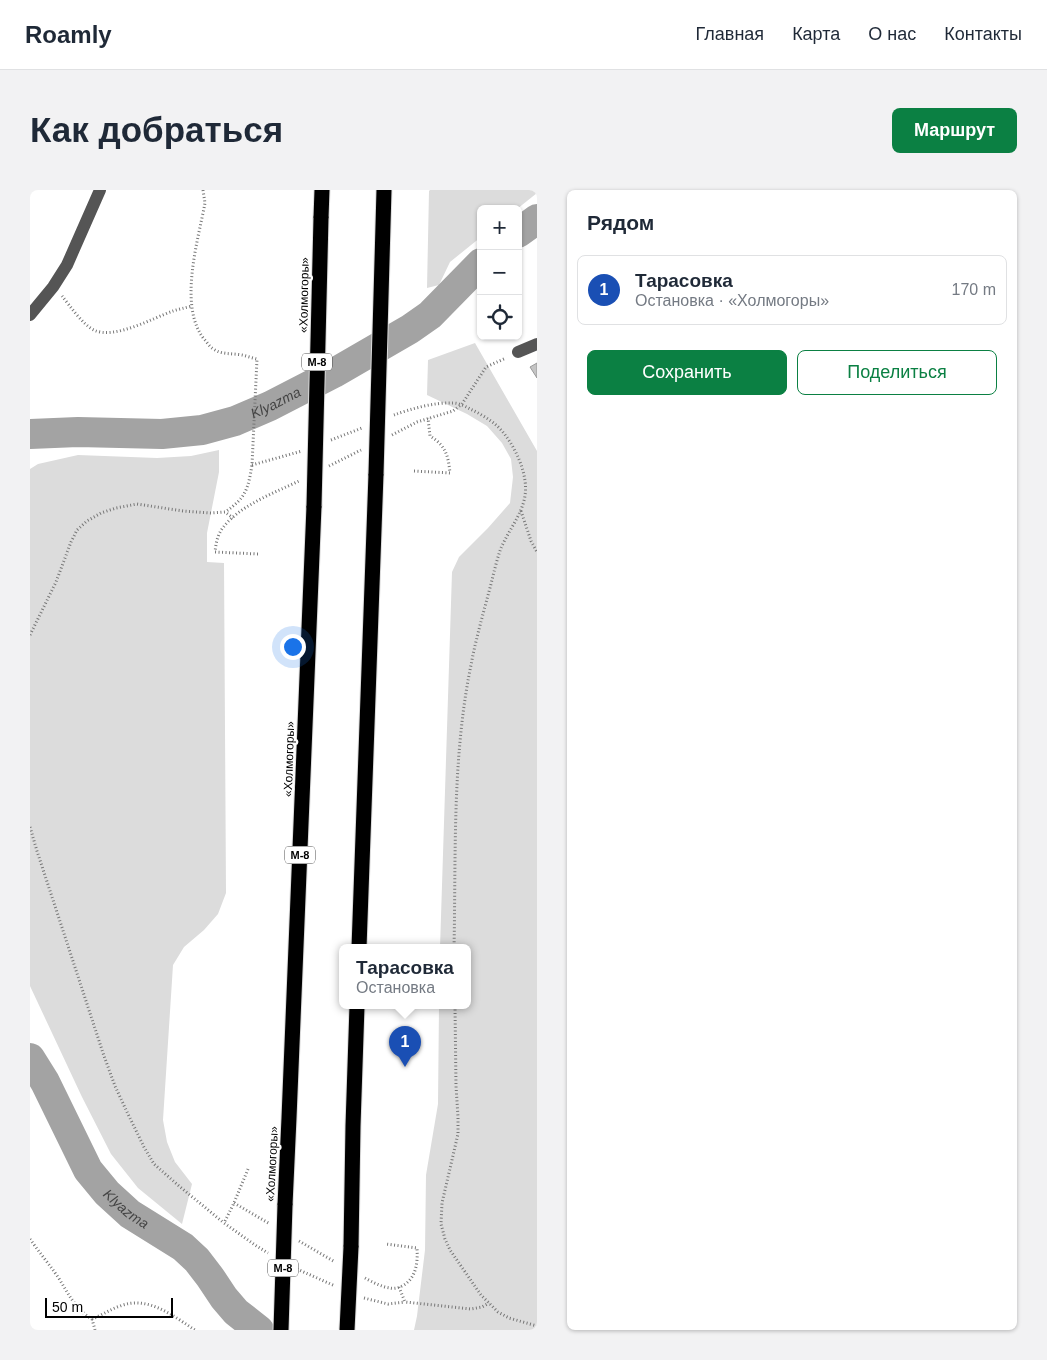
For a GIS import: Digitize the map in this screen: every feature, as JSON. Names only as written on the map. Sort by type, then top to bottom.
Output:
[{"type":"highway","name":"«Холмогоры»","points":[[281,1330],[314,506],[322,190]]},
{"type":"highway","points":[[359,944],[384,190]]},
{"type":"highway","points":[[347,1330],[357,1009]]},
{"type":"street","points":[[30,315],[53,287],[67,264],[100,190]]},
{"type":"street","points":[[518,352],[537,344]]},
{"type":"path","points":[[203,190],[204,203],[190,285],[195,322],[201,334],[212,348],[224,354],[242,355],[257,359],[252,465],[249,481],[245,494],[225,512]]},
{"type":"path","points":[[53,287],[84,322],[94,330],[105,333],[119,331],[192,306]]},
{"type":"path","points":[[462,404],[486,367],[518,352]]},
{"type":"path","points":[[393,416],[401,412],[432,405],[462,404],[496,426],[516,452],[526,482],[524,504],[501,549],[471,663],[462,712],[456,811],[454,944]]},
{"type":"path","points":[[414,471],[450,473],[449,458],[446,451],[441,444],[430,436],[428,418]]},
{"type":"path","points":[[328,442],[368,426]]},
{"type":"path","points":[[252,465],[303,451]]},
{"type":"path","points":[[30,635],[56,582],[77,530],[87,521],[109,510],[137,504],[183,511],[225,512],[233,518]]},
{"type":"path","points":[[521,510],[531,541],[537,552]]},
{"type":"path","points":[[215,552],[258,554]]},
{"type":"path","points":[[30,827],[115,1086],[154,1164],[224,1223],[270,1254]]},
{"type":"path","points":[[455,1009],[458,1134],[442,1203],[441,1224],[450,1250],[481,1295],[498,1312],[509,1318],[537,1326]]},
{"type":"path","points":[[224,1223],[248,1169]]},
{"type":"path","points":[[30,1239],[75,1305],[92,1319],[95,1330]]},
{"type":"path","points":[[386,1244],[417,1248]]},
{"type":"path","points":[[293,1267],[338,1288]]},
{"type":"path","points":[[399,1288],[405,1302]]},
{"type":"path","points":[[361,1297],[388,1304],[405,1302],[471,1309],[482,1307],[489,1303]]},
{"type":"path","points":[[92,1319],[120,1306],[134,1302],[145,1303],[159,1308],[195,1330]]},
{"type":"shaded area","points":[[537,190],[537,193],[522,205],[477,205],[477,240],[450,262],[439,285],[427,288],[429,191]]},
{"type":"shaded area","points":[[475,343],[537,451],[537,1330],[414,1330],[425,1250],[426,1175],[438,1104],[439,1009],[471,1009],[471,944],[440,944],[452,572],[459,557],[510,503],[513,477],[511,459],[502,443],[487,426],[427,395],[428,360]]},
{"type":"shaded area","points":[[219,450],[219,472],[207,533],[207,562],[224,563],[226,893],[218,914],[204,930],[184,947],[173,965],[163,1120],[167,1142],[175,1162],[192,1184],[182,1224],[138,1188],[111,1154],[30,986],[30,469],[38,464],[78,455],[157,458],[191,456]]},
{"type":"building","points":[[537,363],[537,378],[530,367]]},
{"type":"waterway","name":"Klyazma","points":[[522,230],[537,219]]},
{"type":"waterway","name":"Klyazma","points":[[30,434],[78,432],[162,434],[202,430],[235,421],[270,406],[334,373],[410,329],[430,315],[477,267]]},
{"type":"waterway","name":"Klyazma","points":[[30,1058],[45,1082],[88,1170],[107,1193],[130,1214],[183,1247],[197,1260],[236,1312],[259,1330]]},
{"type":"place","name":"Тарасовка","points":[[405,1067]]}]
